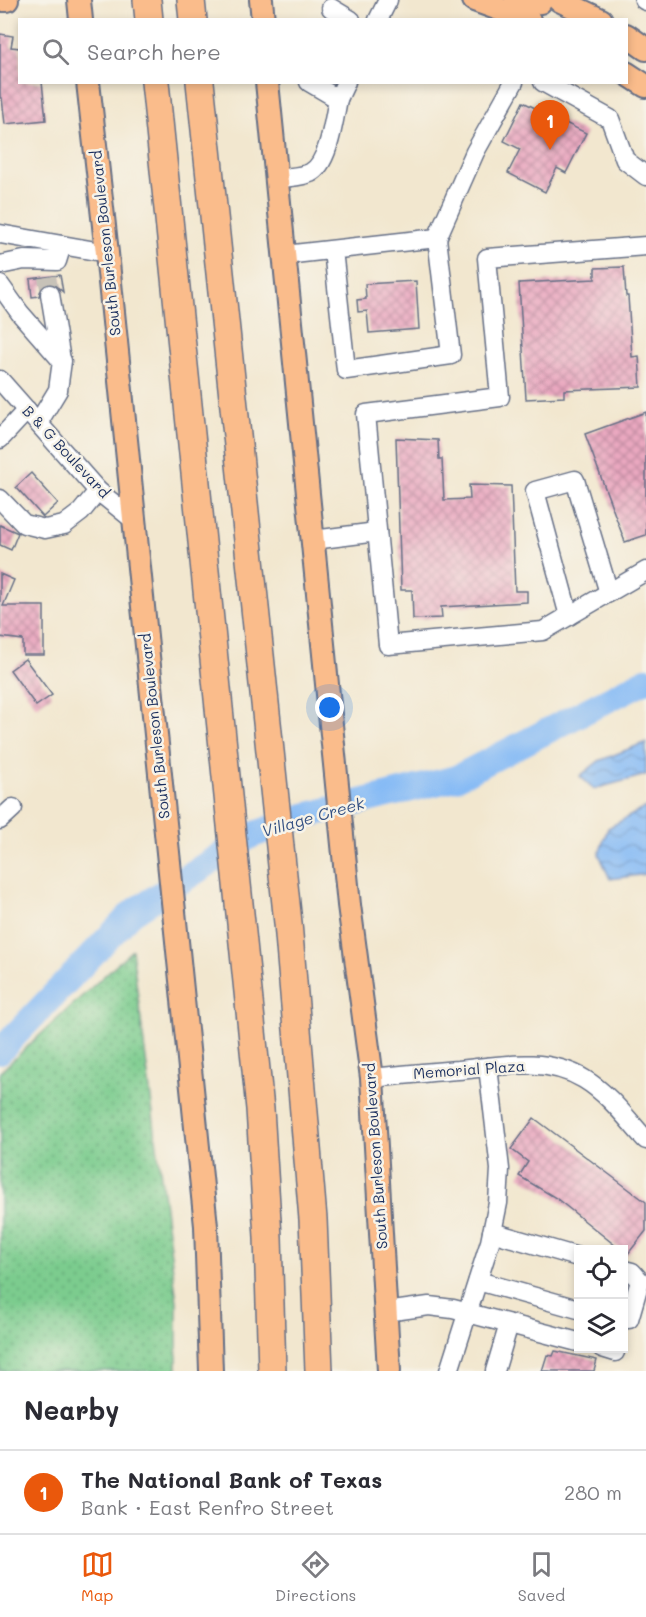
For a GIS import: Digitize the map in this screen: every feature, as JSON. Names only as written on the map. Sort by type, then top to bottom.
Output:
[{"type":"highway","points":[[147,0],[149,18]]},
{"type":"highway","points":[[191,0],[193,18]]},
{"type":"highway","points":[[155,84],[260,1109],[268,1237],[272,1371]]},
{"type":"highway","points":[[200,84],[288,923],[313,1219],[319,1371]]},
{"type":"main road","points":[[0,0],[7,0]]},
{"type":"main road","points":[[79,0],[81,18]]},
{"type":"main road","points":[[261,0],[262,18]]},
{"type":"main road","points":[[474,0],[524,18]]},
{"type":"main road","points":[[516,0],[530,3],[541,0]]},
{"type":"main road","points":[[559,0],[597,18]]},
{"type":"main road","points":[[628,36],[646,49]]},
{"type":"main road","points":[[628,74],[646,86]]},
{"type":"main road","name":"South Burleson Boulevard","points":[[88,84],[206,1226],[211,1371]]},
{"type":"main road","name":"South Burleson Boulevard","points":[[267,84],[350,905],[372,1078],[389,1371]]},
{"type":"street","points":[[379,18],[388,0]]},
{"type":"street","points":[[329,9],[347,18]]},
{"type":"street","points":[[277,178],[311,173],[322,160],[327,149],[342,91],[316,84]]},
{"type":"street","points":[[333,250],[346,370],[451,355],[437,238],[475,152],[513,84]]},
{"type":"street","points":[[547,84],[610,119],[625,160],[646,176]]},
{"type":"street","points":[[1,237],[107,253]]},
{"type":"street","points":[[285,255],[437,238]]},
{"type":"street","points":[[0,439],[32,417],[58,390],[62,361],[47,277],[57,261],[62,245]]},
{"type":"street","points":[[646,246],[487,258],[500,397],[366,414],[388,645],[543,631],[646,571]]},
{"type":"street","points":[[0,265],[24,260],[47,277]]},
{"type":"street","points":[[3,294],[62,361]]},
{"type":"street","name":"B & G Boulevard","points":[[0,380],[99,491],[135,521]]},
{"type":"street","points":[[569,616],[536,491],[575,480],[609,593]]},
{"type":"street","points":[[0,499],[24,524],[45,529],[64,525],[81,512],[99,491]]},
{"type":"street","points":[[313,540],[377,532]]},
{"type":"street","name":"Memorial Plaza","points":[[372,1078],[514,1064],[543,1065],[567,1071],[603,1092],[646,1140]]},
{"type":"street","points":[[449,1371],[478,1281],[498,1203],[500,1169],[488,1067]]},
{"type":"street","points":[[492,1232],[574,1256]]},
{"type":"street","points":[[628,1271],[640,1281],[628,1320]]},
{"type":"street","points":[[478,1281],[574,1308]]},
{"type":"street","points":[[386,1311],[429,1306],[467,1312],[574,1341]]},
{"type":"street","points":[[495,1371],[509,1324]]},
{"type":"green space","points":[[132,950],[177,1302],[177,1371],[0,1371],[0,1072]]},
{"type":"water","points":[[646,742],[646,775],[594,789],[580,776],[599,761]]},
{"type":"water","points":[[646,807],[646,874],[610,879],[599,854],[608,828]]},
{"type":"building","points":[[0,34],[13,36],[11,47],[18,48],[18,84],[42,84],[46,120],[5,124],[2,98],[0,98]]},
{"type":"building","points":[[523,102],[586,133],[566,173],[557,168],[545,192],[508,173],[520,149],[504,141]]},
{"type":"building","points":[[624,267],[632,357],[639,356],[641,387],[564,390],[564,397],[526,399],[519,283],[595,279],[595,268]]},
{"type":"building","points":[[60,275],[63,292],[54,284],[49,283],[42,286],[39,296],[32,297],[30,279]]},
{"type":"building","points":[[416,281],[419,329],[369,333],[367,311],[358,312],[357,300],[366,299],[365,284]]},
{"type":"building","points":[[646,412],[646,535],[625,542],[585,434]]},
{"type":"building","points":[[396,438],[438,440],[439,459],[442,459],[444,500],[470,499],[469,485],[511,486],[515,591],[527,591],[527,602],[441,607],[442,618],[413,619],[412,590],[401,590]]},
{"type":"building","points":[[31,473],[58,503],[43,517],[16,487]]},
{"type":"building","points":[[0,525],[18,533],[11,550],[0,545]]},
{"type":"building","points":[[0,574],[14,580],[3,606],[44,606],[44,655],[23,655],[23,640],[0,637]]},
{"type":"building","points":[[25,659],[52,695],[36,706],[10,670]]},
{"type":"building","points":[[534,1118],[646,1202],[646,1231],[628,1254],[628,1245],[615,1245],[556,1198],[519,1176],[528,1162],[511,1149]]},
{"type":"building","points":[[555,1351],[597,1360],[594,1371],[542,1371],[547,1355],[553,1356]]},
{"type":"waterway","name":"Village Creek","points":[[0,1051],[132,913],[250,836],[304,816],[456,778],[646,680]]},
{"type":"tunnel","points":[[47,277],[50,294]]},
{"type":"place","name":"The National Bank of Texas","points":[[550,150]]}]
